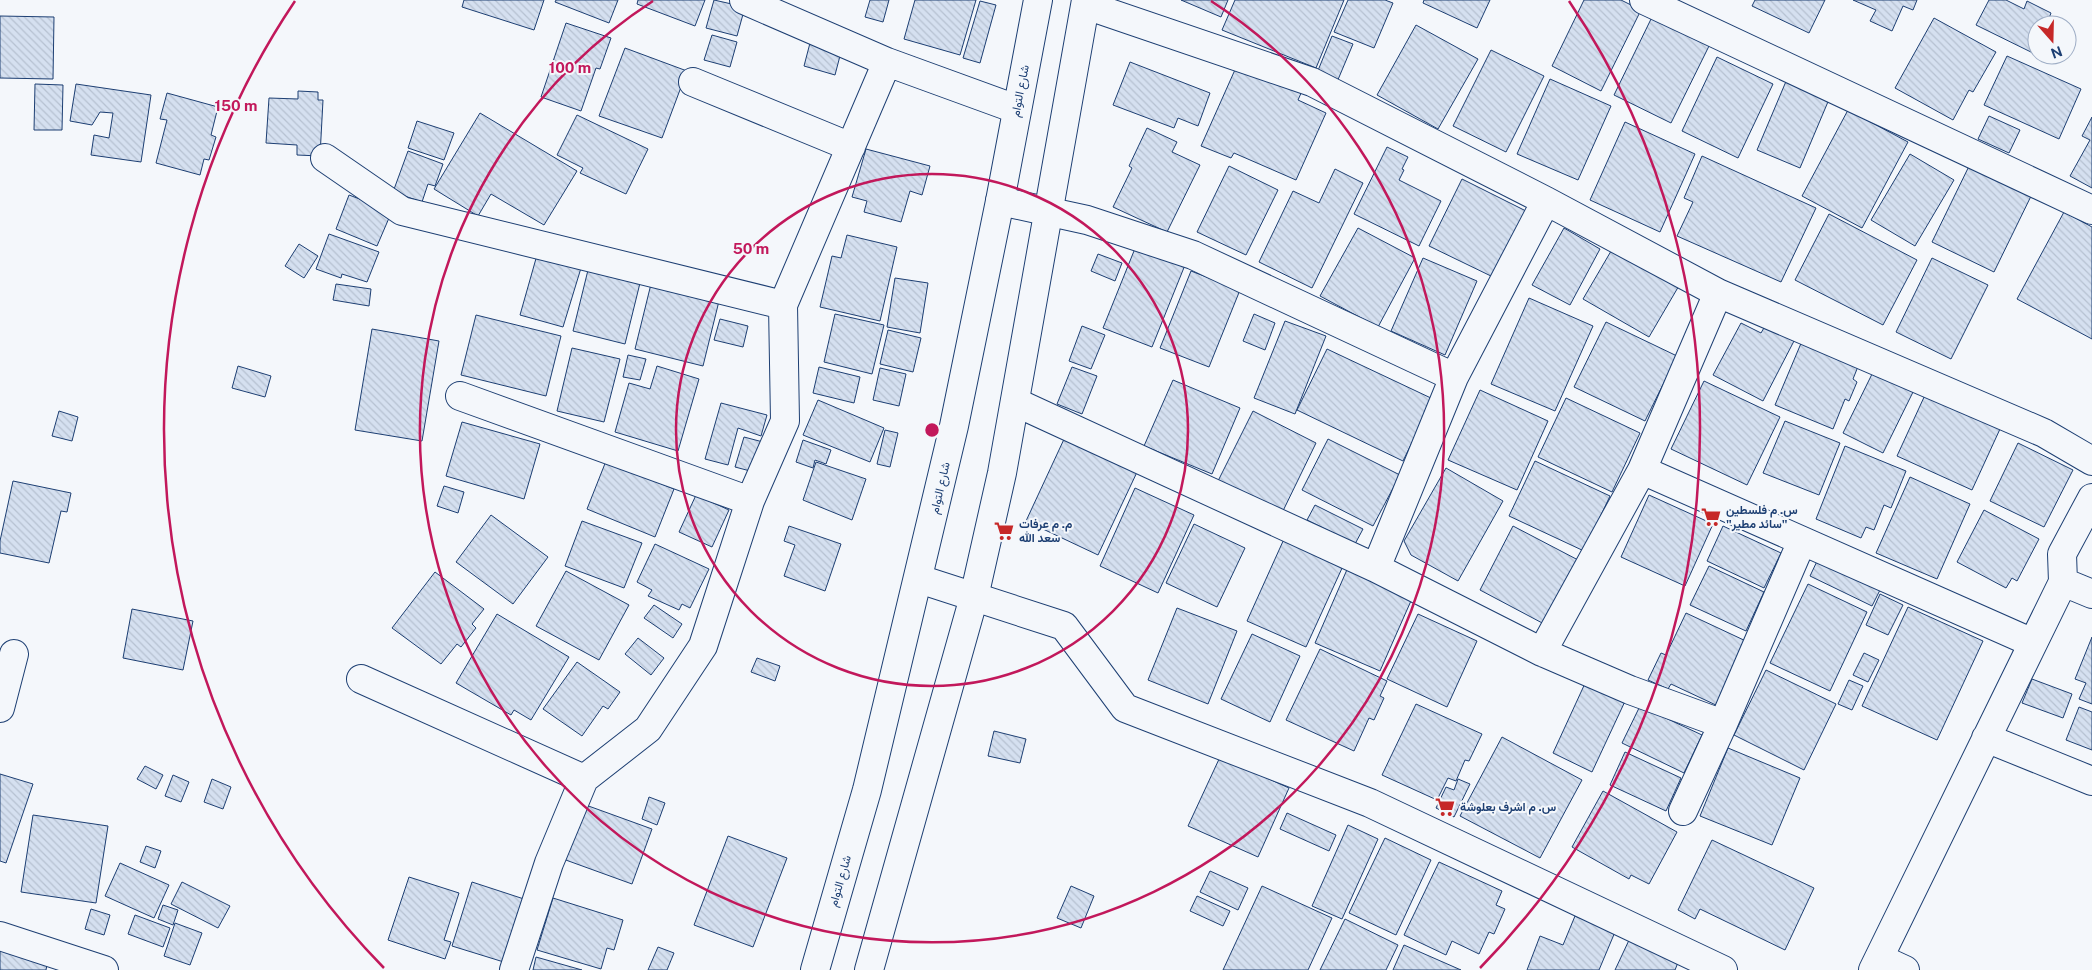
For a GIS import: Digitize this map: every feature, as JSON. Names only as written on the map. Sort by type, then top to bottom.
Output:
[{"type":"street","points":[[744,0],[887,62],[1016,109]]},
{"type":"street","name":"شارع التوام","points":[[815,970],[866,790],[919,579],[954,426],[1000,201],[1038,0]]},
{"type":"street","points":[[1644,0],[2092,210]]},
{"type":"street","points":[[869,970],[974,597],[1002,473],[1086,2],[1312,82],[1546,201],[1718,293],[2044,433],[2092,461]]},
{"type":"street","points":[[514,970],[549,863],[584,779],[648,729],[703,646],[750,500],[785,421],[782,305],[887,62]]},
{"type":"street","points":[[693,82],[851,147]]},
{"type":"street","points":[[325,158],[402,211],[782,305]]},
{"type":"street","points":[[1000,201],[1088,220],[1193,255],[1454,377]]},
{"type":"street","points":[[1376,568],[1454,377],[1546,201]]},
{"type":"street","points":[[1542,652],[1642,470],[1718,293]]},
{"type":"street","points":[[460,396],[750,500]]},
{"type":"street","points":[[1015,402],[1376,568],[1542,652],[1630,690],[1723,724]]},
{"type":"street","points":[[1642,470],[2033,643]]},
{"type":"street","points":[[1906,970],[1876,964],[2062,582],[2062,554],[2092,498]]},
{"type":"street","points":[[1683,811],[1723,724],[1802,541]]},
{"type":"street","points":[[919,579],[1064,626],[1126,708],[1370,803],[1723,970]]},
{"type":"street","points":[[2062,582],[2092,594]]},
{"type":"street","points":[[0,708],[14,654]]},
{"type":"street","points":[[361,679],[584,779]]},
{"type":"street","points":[[1986,738],[2092,782]]},
{"type":"street","points":[[0,936],[104,970]]},
{"type":"building","points":[[464,0],[544,0],[534,30],[462,7]]},
{"type":"building","points":[[556,0],[618,0],[609,23],[555,2]]},
{"type":"building","points":[[638,0],[705,0],[695,26],[637,4]]},
{"type":"building","points":[[714,0],[745,7],[737,36],[706,28]]},
{"type":"building","points":[[870,0],[889,0],[883,22],[865,17]]},
{"type":"building","points":[[915,0],[976,0],[960,55],[904,39]]},
{"type":"building","points":[[1181,0],[1228,0],[1221,17]]},
{"type":"building","points":[[1235,0],[1344,0],[1316,68],[1222,30]]},
{"type":"building","points":[[1348,0],[1385,0],[1393,3],[1374,48],[1334,32]]},
{"type":"building","points":[[1424,0],[1490,0],[1477,28],[1423,3]]},
{"type":"building","points":[[1584,0],[1621,0],[1641,10],[1601,91],[1552,66]]},
{"type":"building","points":[[1755,0],[1825,0],[1809,33],[1752,6]]},
{"type":"building","points":[[1853,0],[1917,0],[1913,10],[1903,6],[1892,31],[1870,21],[1876,10]]},
{"type":"building","points":[[1989,0],[2006,0],[2024,9],[2027,1],[2051,13],[2050,15],[2027,15],[2027,50],[1976,25]]},
{"type":"building","points":[[980,1],[996,5],[980,63],[963,58]]},
{"type":"building","points":[[0,16],[54,17],[53,79],[0,78]]},
{"type":"building","points":[[1652,17],[1710,44],[1671,123],[1614,95]]},
{"type":"building","points":[[1934,18],[1996,52],[1973,92],[1969,90],[1953,120],[1895,88]]},
{"type":"building","points":[[566,23],[611,38],[600,69],[596,68],[581,111],[541,97]]},
{"type":"building","points":[[1416,25],[1478,59],[1438,129],[1377,95]]},
{"type":"building","points":[[712,35],[737,42],[730,67],[704,60]]},
{"type":"building","points":[[1332,36],[1353,44],[1337,82],[1317,73]]},
{"type":"building","points":[[810,43],[841,52],[835,75],[804,66]]},
{"type":"building","points":[[625,48],[687,71],[662,138],[599,116]]},
{"type":"building","points":[[1491,50],[1544,76],[1506,152],[1453,126]]},
{"type":"building","points":[[2007,56],[2081,89],[2059,139],[1984,105]]},
{"type":"building","points":[[1717,57],[1773,84],[1738,158],[1682,131]]},
{"type":"building","points":[[1130,62],[1210,93],[1198,126],[1178,118],[1174,128],[1113,105]]},
{"type":"building","points":[[1238,63],[1302,91],[1298,100],[1326,113],[1296,180],[1234,153],[1231,158],[1201,146]]},
{"type":"building","points":[[1550,79],[1611,106],[1578,180],[1517,154]]},
{"type":"building","points":[[1787,79],[1830,97],[1800,168],[1757,150]]},
{"type":"building","points":[[35,84],[63,85],[62,130],[34,130]]},
{"type":"building","points":[[76,84],[151,95],[141,162],[91,155],[94,135],[109,138],[113,113],[100,112],[92,125],[70,121]]},
{"type":"building","points":[[298,91],[318,92],[318,100],[323,100],[320,156],[297,155],[297,145],[266,143],[269,98],[298,99]]},
{"type":"building","points":[[167,93],[218,107],[211,135],[216,137],[209,160],[204,159],[200,175],[156,163],[167,120],[160,119]]},
{"type":"building","points":[[1848,110],[1908,142],[1862,228],[1802,196]]},
{"type":"building","points":[[480,113],[577,171],[544,225],[491,194],[478,216],[434,189]]},
{"type":"building","points":[[577,115],[648,149],[626,194],[580,173],[583,168],[557,155]]},
{"type":"building","points":[[1989,116],[2020,130],[2009,153],[1978,139]]},
{"type":"building","points":[[2092,117],[2092,188],[2070,176],[2090,140],[2082,136]]},
{"type":"building","points":[[417,121],[454,133],[444,160],[408,148]]},
{"type":"building","points":[[1625,122],[1695,154],[1660,232],[1590,200]]},
{"type":"building","points":[[1147,128],[1177,142],[1172,152],[1200,165],[1167,232],[1113,207],[1132,168],[1129,166]]},
{"type":"building","points":[[1387,147],[1408,157],[1399,180],[1441,201],[1419,246],[1354,214]]},
{"type":"building","points":[[866,149],[930,166],[922,195],[910,191],[901,222],[864,212],[867,201],[852,197]]},
{"type":"building","points":[[408,151],[443,164],[435,186],[428,184],[422,202],[393,192]]},
{"type":"building","points":[[1910,154],[1954,180],[1915,246],[1871,220]]},
{"type":"building","points":[[1702,156],[1816,208],[1781,282],[1677,236],[1693,202],[1684,198]]},
{"type":"building","points":[[1972,160],[2034,190],[1994,272],[1932,242]]},
{"type":"building","points":[[1229,166],[1278,190],[1246,255],[1197,232]]},
{"type":"building","points":[[1335,169],[1363,183],[1312,288],[1259,262],[1293,191],[1319,203]]},
{"type":"building","points":[[1462,179],[1526,211],[1493,277],[1429,246]]},
{"type":"building","points":[[349,195],[392,211],[377,246],[336,229]]},
{"type":"building","points":[[2064,212],[2092,227],[2092,339],[2017,299]]},
{"type":"building","points":[[1829,214],[1917,260],[1883,325],[1795,280]]},
{"type":"building","points":[[1358,228],[1415,258],[1378,327],[1320,296]]},
{"type":"building","points":[[1564,228],[1600,249],[1570,305],[1532,285]]},
{"type":"building","points":[[329,234],[379,252],[367,282],[342,274],[341,278],[316,269]]},
{"type":"building","points":[[847,235],[897,247],[880,321],[820,307],[832,256],[841,258]]},
{"type":"building","points":[[299,244],[318,256],[304,278],[285,266]]},
{"type":"building","points":[[1136,246],[1185,265],[1152,347],[1103,328]]},
{"type":"building","points":[[1614,246],[1680,284],[1649,337],[1583,299]]},
{"type":"building","points":[[1098,254],[1122,263],[1115,281],[1091,271]]},
{"type":"building","points":[[537,255],[581,268],[563,327],[520,315]]},
{"type":"building","points":[[1423,258],[1477,281],[1445,355],[1391,331]]},
{"type":"building","points":[[1932,258],[1988,285],[1951,359],[1896,332]]},
{"type":"building","points":[[588,270],[640,283],[625,344],[573,331]]},
{"type":"building","points":[[1191,271],[1240,290],[1209,367],[1160,348]]},
{"type":"building","points":[[895,278],[928,283],[920,333],[887,327]]},
{"type":"building","points":[[336,284],[371,289],[369,306],[333,300]]},
{"type":"building","points":[[651,284],[719,301],[703,366],[635,349]]},
{"type":"building","points":[[1529,298],[1593,326],[1555,411],[1491,384]]},
{"type":"building","points":[[835,314],[884,325],[872,374],[824,362]]},
{"type":"building","points":[[1254,314],[1275,323],[1265,350],[1243,341]]},
{"type":"building","points":[[476,315],[561,336],[546,396],[461,375]]},
{"type":"building","points":[[720,319],[748,326],[743,347],[714,340]]},
{"type":"building","points":[[1285,321],[1326,336],[1295,414],[1254,398]]},
{"type":"building","points":[[1606,322],[1677,356],[1645,421],[1574,387]]},
{"type":"building","points":[[1741,323],[1761,333],[1765,326],[1794,341],[1763,401],[1713,375]]},
{"type":"building","points":[[1082,326],[1105,335],[1091,369],[1069,361]]},
{"type":"building","points":[[372,329],[439,341],[422,441],[355,430]]},
{"type":"building","points":[[888,330],[921,338],[913,372],[880,364]]},
{"type":"building","points":[[1802,341],[1859,364],[1853,379],[1857,382],[1849,401],[1845,399],[1833,429],[1775,405]]},
{"type":"building","points":[[572,348],[620,359],[604,422],[557,411]]},
{"type":"building","points":[[1327,349],[1433,399],[1403,461],[1297,410]]},
{"type":"building","points":[[628,355],[646,359],[640,380],[623,377]]},
{"type":"building","points":[[238,366],[271,376],[265,397],[232,388]]},
{"type":"building","points":[[657,366],[699,379],[678,451],[615,432],[629,383],[650,389]]},
{"type":"building","points":[[819,367],[860,377],[854,403],[813,393]]},
{"type":"building","points":[[1072,367],[1097,376],[1082,414],[1057,404]]},
{"type":"building","points":[[880,368],[906,374],[899,406],[873,400]]},
{"type":"building","points":[[1874,370],[1914,390],[1883,453],[1843,433]]},
{"type":"building","points":[[1173,380],[1240,408],[1212,474],[1144,446]]},
{"type":"building","points":[[1704,381],[1780,417],[1747,485],[1671,449]]},
{"type":"building","points":[[1480,390],[1548,421],[1517,490],[1448,460]]},
{"type":"building","points":[[1925,395],[2000,429],[1972,490],[1897,456]]},
{"type":"building","points":[[1566,398],[1640,433],[1612,492],[1538,457]]},
{"type":"building","points":[[818,400],[884,428],[870,462],[803,435]]},
{"type":"building","points":[[721,403],[767,415],[761,436],[738,428],[728,465],[705,459]]},
{"type":"building","points":[[59,411],[78,417],[72,441],[52,436]]},
{"type":"building","points":[[1253,411],[1316,443],[1281,515],[1217,483]]},
{"type":"building","points":[[1785,421],[1840,443],[1819,495],[1763,473]]},
{"type":"building","points":[[462,422],[540,444],[524,499],[446,476]]},
{"type":"building","points":[[885,430],[898,433],[890,467],[877,464]]},
{"type":"building","points":[[744,437],[763,442],[754,472],[735,467]]},
{"type":"building","points":[[1065,437],[1138,470],[1098,555],[1026,521]]},
{"type":"building","points":[[1328,439],[1400,475],[1373,526],[1302,490]]},
{"type":"building","points":[[803,440],[831,450],[826,464],[815,460],[813,468],[796,462]]},
{"type":"building","points":[[2018,443],[2073,470],[2044,527],[1990,501]]},
{"type":"building","points":[[1845,446],[1906,471],[1891,508],[1884,505],[1874,530],[1866,527],[1861,538],[1816,519]]},
{"type":"building","points":[[606,461],[674,489],[655,537],[587,509]]},
{"type":"building","points":[[1535,461],[1610,496],[1584,551],[1509,516]]},
{"type":"building","points":[[816,462],[866,479],[852,520],[803,500]]},
{"type":"building","points":[[1446,468],[1503,501],[1458,581],[1411,555],[1404,541]]},
{"type":"building","points":[[1910,477],[1970,504],[1937,579],[1876,553]]},
{"type":"building","points":[[13,481],[71,493],[67,512],[61,511],[49,563],[0,553],[0,541]]},
{"type":"building","points":[[444,486],[464,492],[458,513],[437,506]]},
{"type":"building","points":[[1135,488],[1194,515],[1158,593],[1100,566]]},
{"type":"building","points":[[696,495],[729,510],[712,547],[679,532]]},
{"type":"building","points":[[1649,495],[1713,524],[1685,586],[1621,557]]},
{"type":"building","points":[[1315,505],[1363,529],[1355,544],[1307,520]]},
{"type":"building","points":[[1984,510],[2039,539],[2017,581],[2012,578],[2006,588],[1957,562]]},
{"type":"building","points":[[491,515],[548,557],[513,604],[456,562]]},
{"type":"building","points":[[582,521],[642,543],[624,588],[565,566]]},
{"type":"building","points":[[1194,524],[1245,548],[1217,607],[1166,583]]},
{"type":"building","points":[[789,526],[841,544],[825,591],[784,576],[795,545],[784,541]]},
{"type":"building","points":[[1513,526],[1580,561],[1546,625],[1480,590]]},
{"type":"building","points":[[1723,526],[1781,553],[1764,588],[1707,561]]},
{"type":"building","points":[[1284,539],[1343,566],[1306,647],[1247,621]]},
{"type":"building","points":[[655,544],[709,569],[690,608],[682,604],[679,610],[648,596],[652,590],[637,582]]},
{"type":"building","points":[[1819,557],[1882,586],[1872,606],[1810,576]]},
{"type":"building","points":[[1349,565],[1414,594],[1380,671],[1315,643]]},
{"type":"building","points":[[1709,566],[1764,592],[1746,631],[1690,605]]},
{"type":"building","points":[[566,571],[629,605],[599,660],[536,626]]},
{"type":"building","points":[[435,572],[484,609],[472,624],[476,628],[461,647],[457,644],[441,664],[392,628]]},
{"type":"building","points":[[1808,584],[1867,612],[1830,691],[1770,663]]},
{"type":"building","points":[[1880,594],[1903,605],[1888,635],[1866,625]]},
{"type":"building","points":[[654,605],[682,624],[673,638],[644,618]]},
{"type":"building","points":[[1908,607],[1983,641],[1937,740],[1862,706]]},
{"type":"building","points":[[1177,608],[1237,631],[1208,704],[1148,680]]},
{"type":"building","points":[[132,609],[193,621],[183,670],[123,658]]},
{"type":"building","points":[[1686,613],[1748,642],[1718,706],[1671,684],[1668,689],[1648,680],[1661,653],[1666,655]]},
{"type":"building","points":[[497,614],[569,657],[531,720],[514,710],[511,715],[456,683]]},
{"type":"building","points":[[1418,614],[1477,641],[1447,707],[1387,679]]},
{"type":"building","points":[[1252,634],[1300,656],[1270,722],[1221,699]]},
{"type":"building","points":[[2092,637],[2092,704],[2079,699],[2086,683],[2075,679]]},
{"type":"building","points":[[638,638],[664,658],[651,675],[625,654]]},
{"type":"building","points":[[1320,649],[1387,681],[1380,696],[1384,698],[1374,720],[1369,718],[1354,751],[1286,720]]},
{"type":"building","points":[[1864,653],[1879,660],[1868,682],[1853,675]]},
{"type":"building","points":[[757,658],[780,666],[775,681],[751,672]]},
{"type":"building","points":[[577,662],[620,692],[608,709],[603,706],[582,736],[543,709]]},
{"type":"building","points":[[1766,670],[1836,704],[1804,770],[1734,735]]},
{"type":"building","points":[[1587,679],[1627,697],[1592,772],[1553,753]]},
{"type":"building","points":[[2032,679],[2072,694],[2063,718],[2022,703]]},
{"type":"building","points":[[1849,680],[1863,686],[1852,710],[1838,704]]},
{"type":"building","points":[[1416,704],[1482,734],[1469,761],[1465,760],[1456,781],[1448,778],[1437,800],[1382,775]]},
{"type":"building","points":[[1640,706],[1702,735],[1684,773],[1622,743]]},
{"type":"building","points":[[2079,707],[2092,712],[2092,750],[2066,740]]},
{"type":"building","points":[[994,731],[1026,739],[1020,763],[988,756]]},
{"type":"building","points":[[1502,737],[1582,780],[1540,858],[1460,816]]},
{"type":"building","points":[[1728,748],[1800,778],[1772,845],[1700,816]]},
{"type":"building","points":[[1625,752],[1681,778],[1666,811],[1610,785]]},
{"type":"building","points":[[1220,757],[1289,788],[1258,857],[1188,826]]},
{"type":"building","points":[[145,766],[163,775],[156,789],[137,779]]},
{"type":"building","points":[[0,774],[33,784],[6,863],[0,861]]},
{"type":"building","points":[[173,775],[189,782],[181,802],[165,796]]},
{"type":"building","points":[[212,779],[231,787],[223,809],[204,802]]},
{"type":"building","points":[[1458,779],[1470,784],[1454,817],[1436,808],[1446,787],[1454,790]]},
{"type":"building","points":[[1603,791],[1677,832],[1649,884],[1631,875],[1629,879],[1572,847]]},
{"type":"building","points":[[649,797],[665,803],[657,825],[642,819]]},
{"type":"building","points":[[583,804],[652,829],[632,884],[563,859]]},
{"type":"building","points":[[1287,813],[1336,835],[1329,851],[1280,829]]},
{"type":"building","points":[[33,815],[108,826],[96,903],[21,892]]},
{"type":"building","points":[[1348,825],[1378,839],[1342,919],[1312,906]]},
{"type":"building","points":[[728,836],[787,858],[753,947],[694,925]]},
{"type":"building","points":[[1385,838],[1431,860],[1396,935],[1349,913]]},
{"type":"building","points":[[1712,840],[1814,888],[1785,950],[1700,909],[1695,919],[1678,910]]},
{"type":"building","points":[[146,846],[161,851],[155,868],[140,862]]},
{"type":"building","points":[[1439,862],[1502,891],[1496,905],[1505,909],[1494,934],[1489,932],[1479,954],[1452,941],[1446,955],[1404,935]]},
{"type":"building","points":[[120,863],[169,885],[154,918],[105,896]]},
{"type":"building","points":[[1210,871],[1248,888],[1238,910],[1200,892]]},
{"type":"building","points":[[409,877],[459,893],[444,940],[451,942],[445,959],[388,940]]},
{"type":"building","points":[[182,882],[230,906],[218,928],[171,904]]},
{"type":"building","points":[[472,882],[527,900],[507,963],[452,946]]},
{"type":"building","points":[[1071,886],[1094,896],[1081,928],[1057,918]]},
{"type":"building","points":[[1262,886],[1332,918],[1308,970],[1223,970]]},
{"type":"building","points":[[1197,896],[1230,911],[1223,926],[1190,911]]},
{"type":"building","points":[[553,898],[623,920],[614,950],[607,948],[601,969],[537,950]]},
{"type":"building","points":[[163,905],[178,910],[173,925],[158,919]]},
{"type":"building","points":[[91,909],[110,915],[104,935],[85,929]]},
{"type":"building","points":[[135,915],[170,928],[163,947],[128,934]]},
{"type":"building","points":[[1575,916],[1615,932],[1599,970],[1527,970],[1540,936],[1563,945]]},
{"type":"building","points":[[1345,919],[1398,945],[1386,970],[1320,970]]},
{"type":"building","points":[[175,923],[202,933],[190,965],[164,956]]},
{"type":"building","points":[[1630,938],[1679,960],[1675,970],[1615,970]]},
{"type":"building","points":[[1404,945],[1461,970],[1393,970]]},
{"type":"building","points":[[658,947],[674,953],[667,970],[648,970]]},
{"type":"building","points":[[0,950],[47,965],[46,970],[0,970]]},
{"type":"building","points":[[536,957],[582,970],[533,970]]},
{"type":"place","name":"س. م فلسطين \"سائد مطير\"","points":[[1711,517]]},
{"type":"place","name":"م. م عرفات سعد الله","points":[[1004,531]]},
{"type":"place","name":"س. م اشرف بعلوشة","points":[[1445,807]]}]
